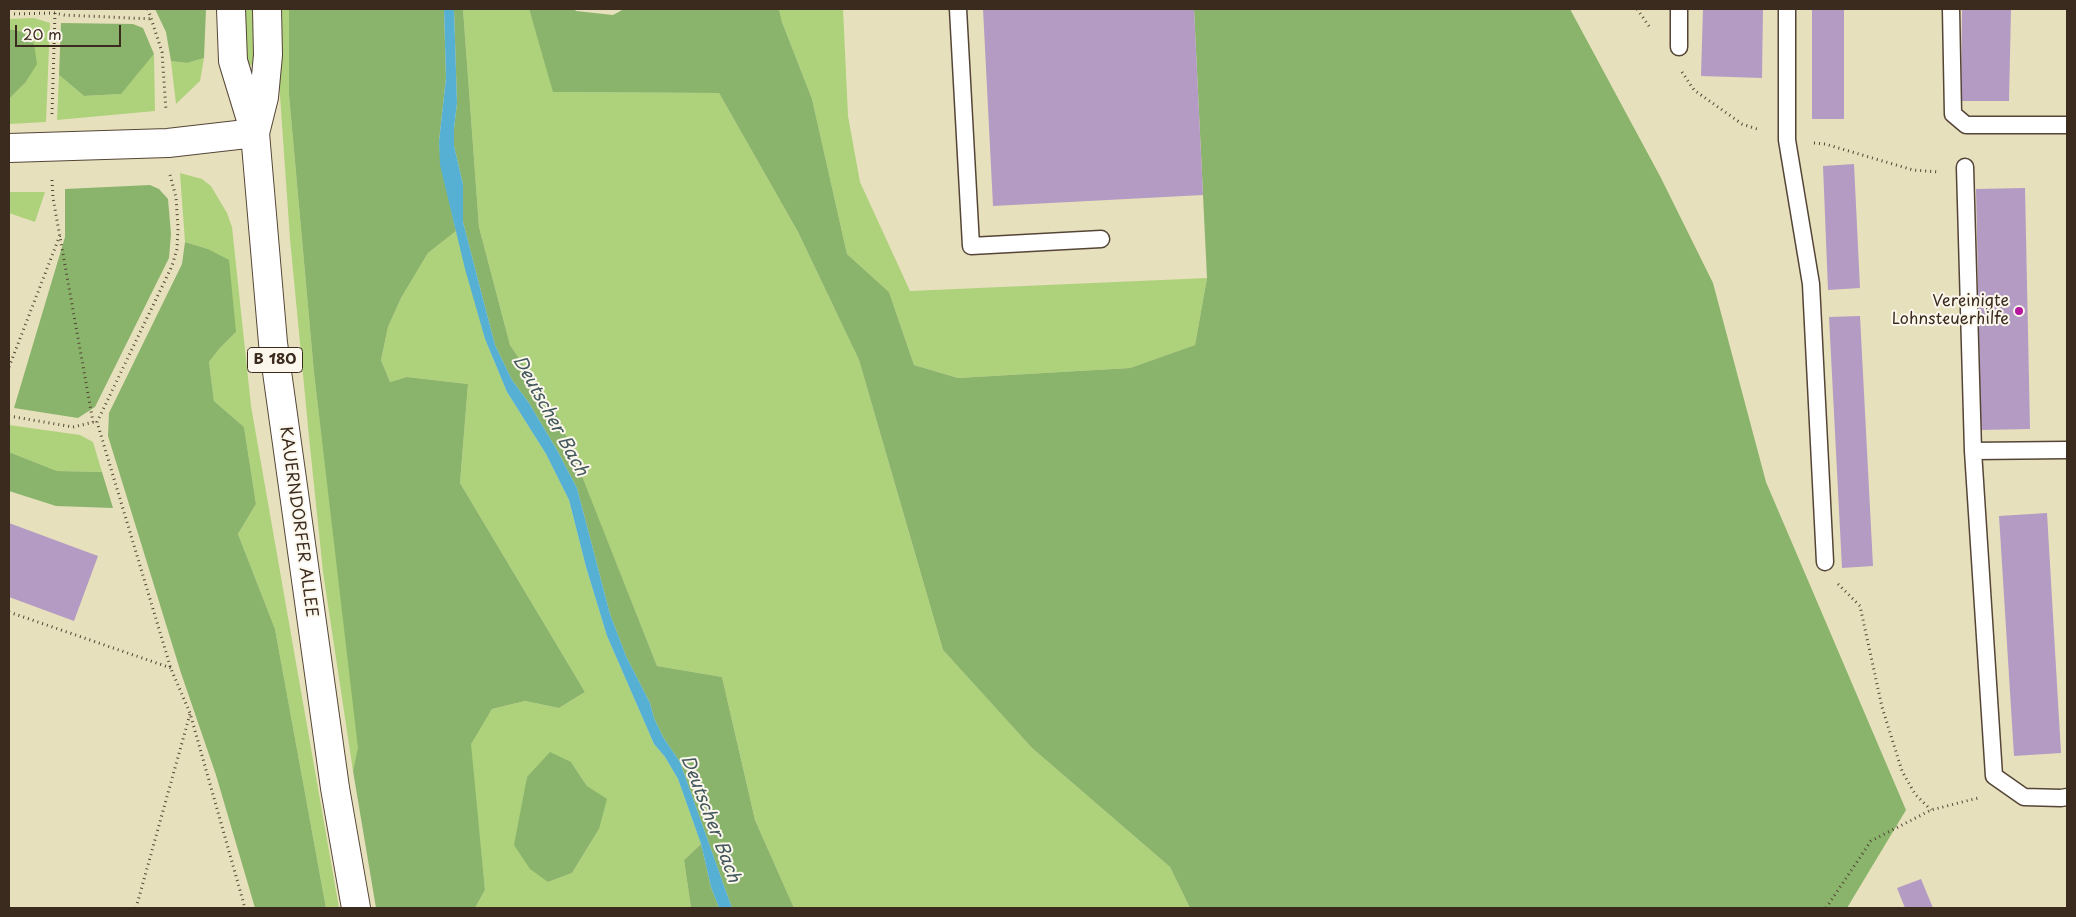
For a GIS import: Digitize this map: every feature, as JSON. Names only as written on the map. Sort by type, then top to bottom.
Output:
[{"type":"main road","name":"KAUERNDORFER ALLEE","points":[[231,9],[232,61],[255,133],[273,342],[334,788],[356,908]]},
{"type":"main road","name":"KAUERNDORFER ALLEE","points":[[255,133],[264,97],[268,55],[267,9]]},
{"type":"main road","points":[[9,148],[168,143],[255,133]]},
{"type":"lane","points":[[958,9],[971,246],[1101,239]]},
{"type":"lane","points":[[1679,9],[1679,47]]},
{"type":"lane","points":[[1787,9],[1787,140],[1811,284],[1824,562]]},
{"type":"lane","points":[[1952,9],[1953,114],[1966,125],[2067,125]]},
{"type":"lane","points":[[1965,167],[1974,452],[1994,776],[2024,797],[2067,797]]},
{"type":"lane","points":[[1974,452],[2067,450]]},
{"type":"path","points":[[95,422],[172,266],[177,249],[176,197],[170,178],[162,52],[153,19],[148,9]]},
{"type":"path","points":[[9,14],[55,11],[64,15],[153,19]]},
{"type":"path","points":[[55,11],[50,146],[53,198],[95,422],[171,669],[190,713],[245,908]]},
{"type":"path","points":[[9,367],[60,234]]},
{"type":"path","points":[[9,416],[73,427],[95,422]]},
{"type":"path","points":[[1824,562],[1835,580],[1860,606],[1882,707],[1902,771],[1915,794],[1931,810]]},
{"type":"path","points":[[9,612],[171,669]]},
{"type":"path","points":[[136,908],[190,713]]},
{"type":"path","points":[[1826,908],[1871,841],[1931,810],[1977,799],[1994,776]]},
{"type":"green space","points":[[155,9],[206,9],[204,58],[187,63],[171,61],[166,32]]},
{"type":"green space","points":[[240,9],[256,9],[256,62],[251,65],[246,65]]},
{"type":"green space","points":[[277,9],[289,9],[289,95],[314,373],[359,748],[353,771],[323,572],[309,437],[290,239],[280,96]]},
{"type":"green space","points":[[289,9],[444,9],[446,78],[439,141],[441,165],[456,231],[428,253],[401,298],[388,327],[381,360],[390,382],[407,377],[468,384],[460,483],[585,692],[559,708],[525,701],[492,709],[471,744],[485,890],[475,908],[376,908],[353,771],[358,748],[314,373],[289,95]]},
{"type":"green space","points":[[454,9],[463,9],[479,227],[510,345],[559,418],[657,666],[722,677],[755,820],[794,908],[732,908],[680,762],[663,737],[654,718],[650,703],[626,656],[610,614],[577,488],[529,403],[512,380],[495,345],[463,222],[463,184],[454,146],[457,103]]},
{"type":"green space","points":[[463,9],[529,9],[554,92],[719,93],[798,232],[859,360],[943,650],[1032,748],[1170,867],[1190,908],[794,908],[755,820],[722,677],[657,666],[559,419],[510,345],[479,227]]},
{"type":"green space","points":[[529,9],[574,9],[576,11],[613,15],[624,9],[779,9],[782,22],[812,99],[847,254],[889,292],[914,365],[958,378],[1130,368],[1195,345],[1207,278],[1194,9],[1570,9],[1661,178],[1713,283],[1766,482],[1906,810],[1847,908],[1190,908],[1170,867],[1032,748],[943,650],[859,360],[798,232],[719,93],[553,92]]},
{"type":"green space","points":[[779,9],[843,9],[848,116],[860,182],[910,291],[1207,278],[1195,345],[1130,368],[958,378],[914,365],[889,292],[847,254],[812,99],[782,22]]},
{"type":"green space","points":[[34,18],[50,23],[46,122],[9,124],[9,99],[25,83],[23,32],[9,29],[9,19]]},
{"type":"green space","points":[[61,23],[133,24],[143,28],[154,54],[121,94],[84,96],[59,75]]},
{"type":"green space","points":[[9,29],[23,32],[34,44],[37,64],[25,83],[9,99]]},
{"type":"green space","points":[[154,54],[155,111],[57,120],[59,75],[84,96],[120,94]]},
{"type":"green space","points":[[204,58],[200,81],[176,104],[171,61],[187,63]]},
{"type":"green space","points":[[180,173],[202,179],[211,186],[227,213],[232,227],[251,406],[339,908],[326,908],[275,629],[238,534],[256,504],[244,427],[214,401],[209,362],[236,332],[208,249],[185,242]]},
{"type":"green space","points":[[150,185],[159,189],[168,199],[171,234],[169,258],[95,407],[78,418],[14,408],[65,237],[65,189]]},
{"type":"green space","points":[[9,192],[45,192],[35,222],[9,213]]},
{"type":"green space","points":[[456,231],[485,339],[507,392],[546,454],[569,500],[586,567],[607,636],[654,744],[665,757],[678,779],[701,844],[684,860],[691,908],[475,908],[485,890],[470,744],[492,709],[525,701],[559,708],[585,692],[460,483],[468,384],[407,377],[390,382],[381,360],[388,327],[401,298],[428,253]],"holes":[[[571,762],[587,786],[599,829],[572,873],[548,882],[523,805],[527,777]]]},
{"type":"green space","points":[[185,242],[208,249],[229,260],[236,332],[209,362],[214,401],[244,427],[256,504],[238,534],[275,629],[326,908],[255,908],[216,775],[181,673],[108,436],[109,413],[182,264]]},
{"type":"green space","points":[[9,425],[80,435],[93,442],[102,472],[57,471],[9,452]]},
{"type":"green space","points":[[9,452],[57,471],[102,472],[113,508],[56,506],[9,491]]},
{"type":"green space","points":[[550,752],[571,762],[587,786],[607,799],[599,829],[572,873],[548,882],[530,869],[514,845],[527,777]]},
{"type":"green space","points":[[701,844],[711,887],[719,908],[691,908],[684,860]]},
{"type":"water","points":[[444,9],[454,9],[457,103],[454,146],[463,184],[463,222],[495,345],[512,380],[529,403],[577,488],[610,614],[626,656],[650,703],[654,718],[663,737],[680,762],[732,908],[719,908],[711,887],[701,844],[678,779],[665,757],[654,744],[607,636],[586,567],[569,500],[546,454],[507,392],[485,339],[465,269],[440,165],[439,141],[446,78]]},
{"type":"building","points":[[983,9],[1194,9],[1203,195],[993,206]]},
{"type":"building","points":[[1703,9],[1763,9],[1762,78],[1701,76]]},
{"type":"building","points":[[1812,9],[1844,9],[1844,119],[1812,119]]},
{"type":"building","points":[[1962,9],[2011,9],[2009,101],[1961,101]]},
{"type":"building","points":[[1854,164],[1860,288],[1828,290],[1823,166]]},
{"type":"building","points":[[2025,188],[2030,429],[1981,430],[1976,189]]},
{"type":"building","points":[[1860,316],[1873,566],[1842,568],[1829,317]]},
{"type":"building","points":[[2047,513],[2061,753],[2014,756],[1999,516]]},
{"type":"building","points":[[9,523],[98,556],[74,621],[9,597]]},
{"type":"building","points":[[1921,879],[1933,908],[1905,908],[1897,888]]},
{"type":"place","name":"Vereinigte Lohnsteuerhilfe","points":[[2019,311]]},
{"type":"water label","name":"Deutscher Bach","points":[[550,416]]},
{"type":"water label","name":"Deutscher Bach","points":[[710,819]]}]
